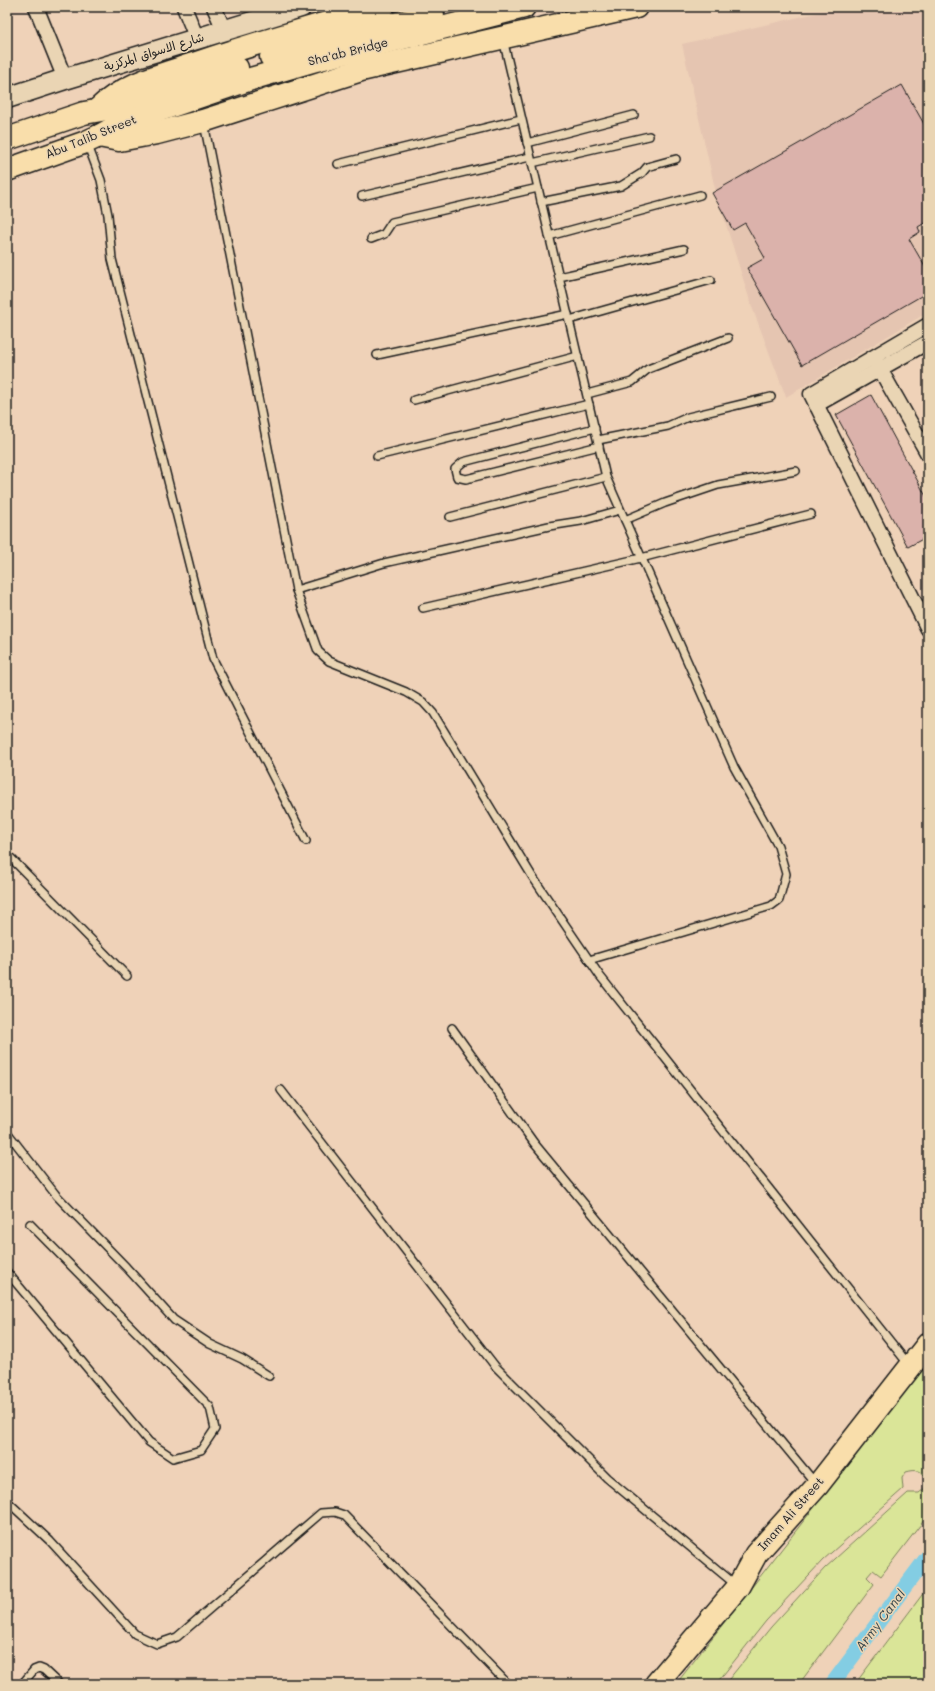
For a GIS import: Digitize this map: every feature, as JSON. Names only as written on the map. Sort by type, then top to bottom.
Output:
[{"type":"highway","points":[[96,111],[108,99],[132,85],[264,40],[383,7]]},
{"type":"highway","name":"Sha'ab Bridge","points":[[173,97],[312,45],[462,7]]},
{"type":"highway","name":"Sha'ab Bridge","points":[[173,97],[524,7]]},
{"type":"highway","points":[[93,139],[119,140],[135,138],[203,120],[361,70],[636,7]]},
{"type":"highway","name":"Abu Talib Street","points":[[7,139],[96,111],[173,97]]},
{"type":"highway","name":"Abu Talib Street","points":[[7,170],[93,139],[173,97]]},
{"type":"highway","name":"Imam Ali Street","points":[[656,1684],[738,1587],[756,1554],[817,1486],[928,1344]]},
{"type":"street","points":[[36,7],[66,79]]},
{"type":"street","points":[[184,7],[197,39]]},
{"type":"street","points":[[214,7],[224,30]]},
{"type":"street","name":"شارع الاسواق المركزية","points":[[7,98],[301,7]]},
{"type":"street","points":[[928,325],[812,392],[811,395],[928,629]]},
{"type":"street","points":[[816,405],[928,342]]},
{"type":"street","points":[[873,357],[928,454]]},
{"type":"lane","points":[[502,37],[606,477],[734,767],[778,846],[786,874],[778,900],[771,906],[589,960]]},
{"type":"lane","points":[[527,143],[634,115]]},
{"type":"lane","points":[[338,164],[521,118]]},
{"type":"lane","points":[[203,120],[296,590],[318,651],[329,662],[406,692],[423,702],[434,713],[532,876],[600,976],[910,1367]]},
{"type":"lane","points":[[362,196],[649,136]]},
{"type":"lane","points":[[93,139],[108,215],[112,259],[213,659],[306,841]]},
{"type":"lane","points":[[541,202],[621,186],[642,173],[647,167],[676,159]]},
{"type":"lane","points":[[371,239],[384,234],[392,222],[538,188]]},
{"type":"lane","points":[[549,236],[700,195]]},
{"type":"lane","points":[[559,277],[684,249]]},
{"type":"lane","points":[[377,355],[569,317],[711,280]]},
{"type":"lane","points":[[587,394],[632,382],[648,369],[728,338]]},
{"type":"lane","points":[[414,400],[578,356]]},
{"type":"lane","points":[[595,428],[463,462],[455,469],[457,477],[466,479],[598,443],[668,426],[688,417],[771,397]]},
{"type":"lane","points":[[377,456],[589,404]]},
{"type":"lane","points":[[625,520],[665,503],[718,485],[796,471]]},
{"type":"lane","points":[[450,517],[606,477]]},
{"type":"lane","points":[[296,590],[384,563],[549,526],[581,521],[620,510]]},
{"type":"lane","points":[[423,608],[641,558],[811,514]]},
{"type":"lane","points":[[7,854],[127,976]]},
{"type":"lane","points":[[452,1028],[534,1142],[817,1486]]},
{"type":"lane","points":[[281,1090],[495,1366],[607,1478],[738,1587]]},
{"type":"lane","points":[[7,1132],[56,1195],[126,1267],[174,1320],[210,1344],[242,1359],[269,1376]]},
{"type":"lane","points":[[7,1272],[149,1442],[173,1458],[200,1450],[215,1429],[210,1407],[30,1224]]},
{"type":"lane","points":[[7,1501],[50,1541],[135,1634],[157,1644],[177,1637],[321,1513],[335,1512],[344,1515],[508,1684]]},
{"type":"lane","points":[[22,1684],[34,1670],[39,1668],[44,1670],[60,1684]]},
{"type":"shaded area","points":[[843,7],[928,7],[928,312],[786,397],[752,307],[716,193],[682,44]]},
{"type":"green space","points":[[928,1362],[928,1515],[881,1576],[873,1570],[867,1577],[874,1584],[799,1684],[725,1684],[771,1627],[825,1568],[908,1493],[919,1493],[924,1489],[926,1480],[920,1472],[906,1472],[902,1478],[903,1489],[823,1560],[766,1621],[716,1684],[676,1684]]},
{"type":"green space","points":[[928,1587],[928,1684],[855,1684]]},
{"type":"building","points":[[902,85],[928,131],[928,221],[918,227],[920,232],[909,239],[928,272],[928,292],[802,365],[747,268],[765,258],[745,223],[733,230],[712,193]]},
{"type":"building","points":[[871,395],[928,500],[928,536],[908,547],[836,415]]},
{"type":"waterway","name":"Army Canal","points":[[832,1684],[928,1556]]}]
